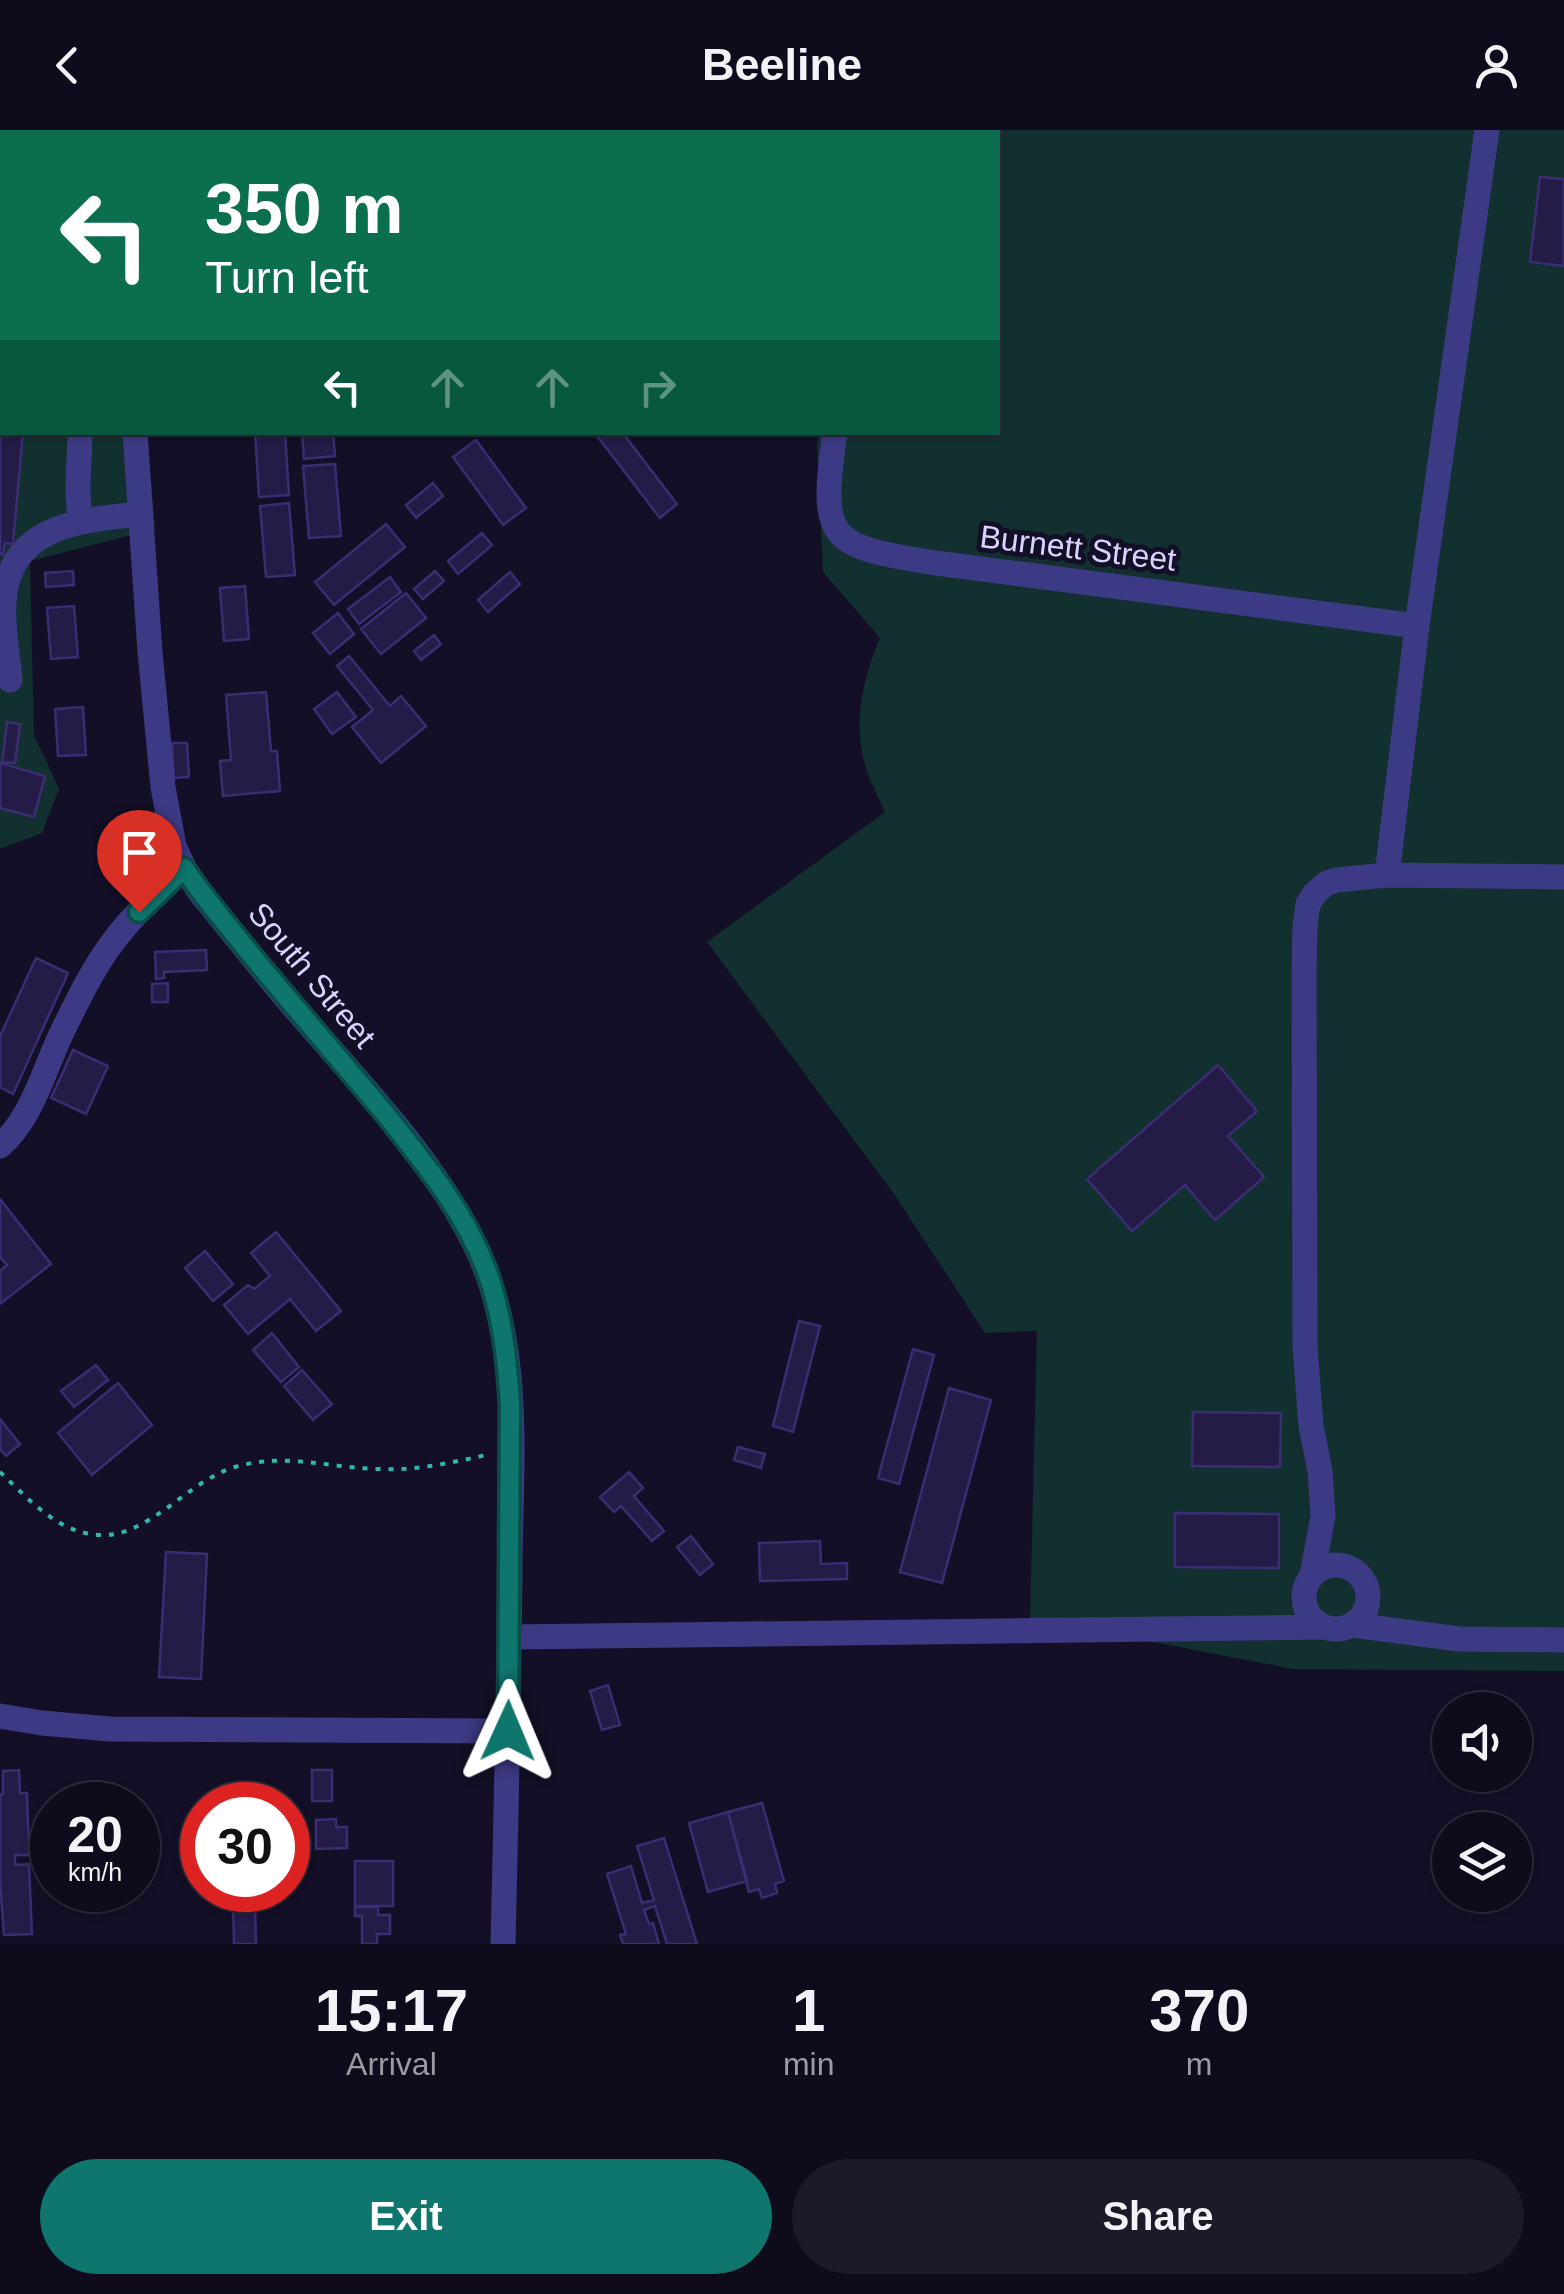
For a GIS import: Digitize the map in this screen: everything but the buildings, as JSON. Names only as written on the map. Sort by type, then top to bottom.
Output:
[{"type":"street","points":[[1388,875],[1418,626],[1487,130]]},
{"type":"street","points":[[80,435],[77,489],[82,521]]},
{"type":"street","name":"South Street","points":[[134,435],[162,786],[174,846],[199,891],[437,1178],[486,1270],[498,1313],[506,1354],[511,1450],[504,1944]]},
{"type":"street","name":"Burnett Street","points":[[835,435],[828,482],[829,512],[840,535],[857,547],[879,554],[1418,626]]},
{"type":"street","points":[[10,680],[4,604],[9,576],[27,549],[68,523],[140,514]]},
{"type":"street","points":[[0,1146],[22,1120],[62,1033],[115,939],[184,868]]},
{"type":"street","points":[[1324,1627],[1308,1614],[1308,1585],[1324,1516],[1305,1346],[1304,926],[1308,904],[1327,883],[1337,880],[1388,875],[1564,877]]},
{"type":"street","points":[[1324,1516],[1348,1567]]},
{"type":"street","points":[[1256,1629],[1329,1565],[1358,1572],[1368,1590],[1414,1632]]},
{"type":"street","points":[[510,1637],[1344,1628],[1366,1610],[1368,1590]]},
{"type":"street","points":[[1353,1624],[1460,1640],[1564,1640]]},
{"type":"street","points":[[0,1716],[75,1726],[174,1730],[508,1731]]},
{"type":"path","points":[[0,1472],[52,1519],[68,1528],[103,1535],[135,1527],[196,1486],[232,1467],[250,1463],[278,1460],[361,1468],[422,1468],[511,1450]]},
{"type":"green space","points":[[1000,130],[1564,130],[1564,1671],[1293,1669],[1030,1618],[1037,1331],[985,1333],[894,1194],[707,942],[885,812],[866,767],[860,729],[865,683],[880,638],[823,572],[819,435],[1000,435]]},
{"type":"green space","points":[[0,435],[147,435],[155,529],[30,561],[34,735],[59,789],[42,833],[0,849]]},
{"type":"route","points":[[139,912],[184,868],[290,1003],[437,1178],[486,1270],[506,1354],[510,1404],[508,1731]]}]
